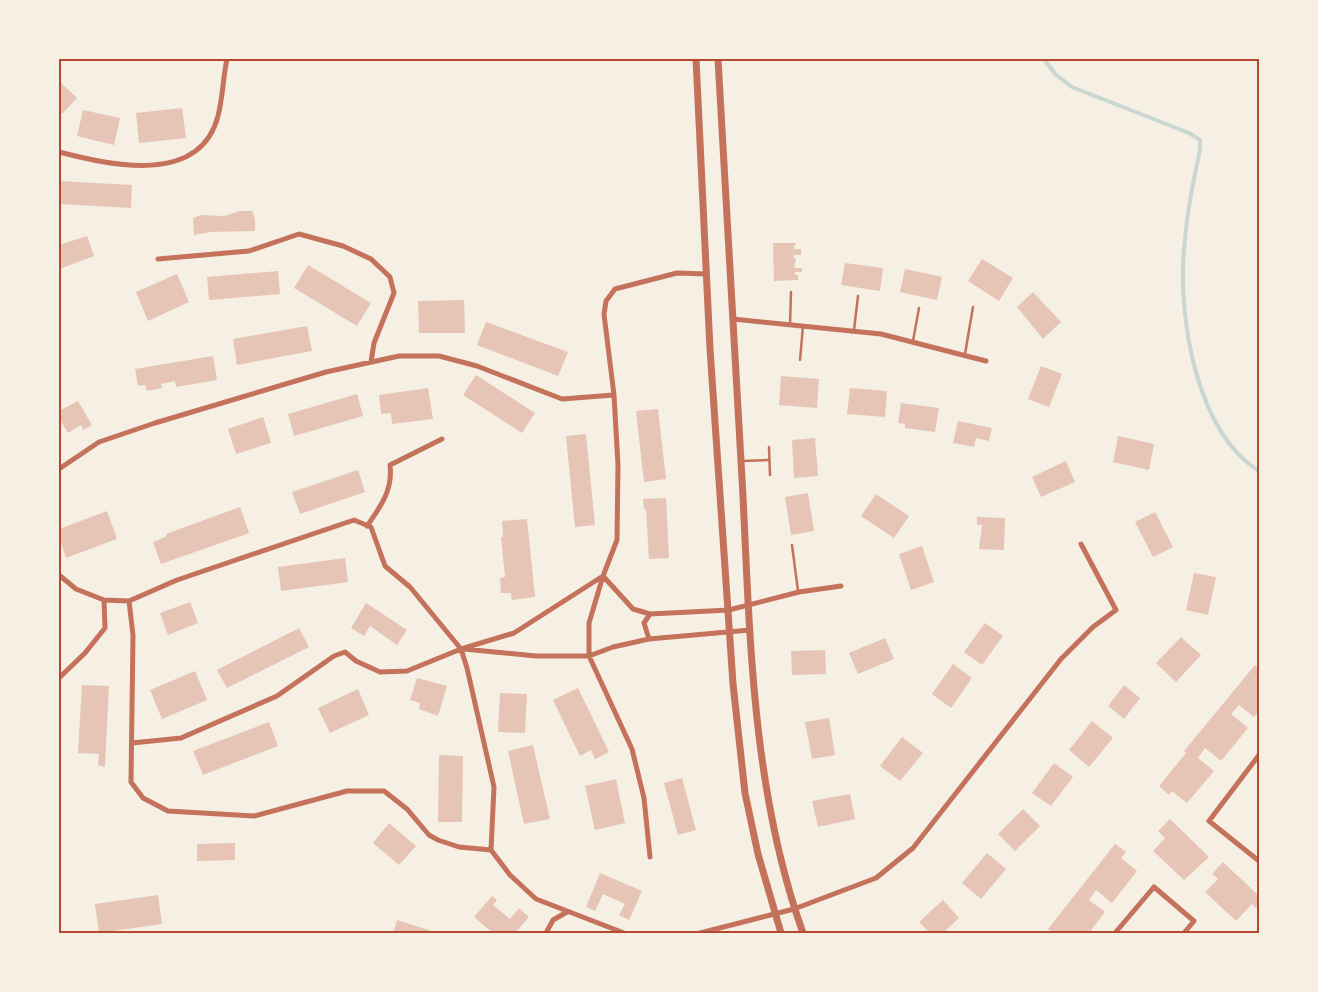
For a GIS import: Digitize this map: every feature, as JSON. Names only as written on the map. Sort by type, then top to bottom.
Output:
[{"type":"street","points":[[59,152],[106,164],[154,166],[180,159],[197,151],[211,134],[218,115],[227,59]]},
{"type":"street","points":[[696,59],[706,274],[739,752],[758,854],[781,933]]},
{"type":"street","points":[[718,59],[748,605],[760,740],[774,827],[794,908],[803,933]]},
{"type":"street","points":[[158,259],[249,251],[299,234],[343,246],[371,259],[390,278],[394,293],[374,343],[372,362]]},
{"type":"street","points":[[650,857],[644,798],[632,749],[589,656],[589,623],[603,576],[617,540],[618,465],[614,395],[604,314],[606,301],[615,289],[678,274],[706,274]]},
{"type":"street","points":[[733,319],[881,334],[986,361]]},
{"type":"street","points":[[59,469],[99,442],[326,372],[399,356],[439,356],[477,366],[562,399],[614,395]]},
{"type":"street","points":[[367,526],[388,495],[392,477],[390,465],[442,439]]},
{"type":"street","points":[[59,576],[76,588],[104,600],[129,602],[177,580],[354,520],[371,527],[385,566],[410,587],[461,649],[494,787],[491,850],[525,890],[536,899],[624,933]]},
{"type":"street","points":[[700,933],[775,914],[876,878],[913,848],[1061,659],[1093,627],[1116,610],[1081,544]]},
{"type":"street","points":[[603,576],[633,609],[650,614],[729,610],[799,592],[841,586]]},
{"type":"street","points":[[132,743],[181,738],[277,696],[334,656],[345,652],[356,661],[380,672],[407,671],[461,649],[514,633],[603,576]]},
{"type":"street","points":[[59,678],[85,653],[105,628],[104,600]]},
{"type":"street","points":[[129,602],[133,635],[131,782],[143,798],[168,811],[254,816],[347,791],[384,791],[407,809],[429,835],[438,840],[459,847],[491,850]]},
{"type":"street","points":[[650,614],[644,623],[650,639]]},
{"type":"street","points":[[461,649],[536,656],[589,656],[613,647],[650,639],[750,630]]},
{"type":"street","points":[[1259,755],[1209,821],[1259,860]]},
{"type":"street","points":[[1115,933],[1154,887],[1194,921],[1184,933]]},
{"type":"street","points":[[546,933],[553,920],[567,912]]},
{"type":"lane","points":[[790,325],[791,292]]},
{"type":"lane","points":[[854,331],[858,296]]},
{"type":"lane","points":[[965,356],[973,307]]},
{"type":"lane","points":[[913,342],[919,308]]},
{"type":"lane","points":[[800,360],[803,326]]},
{"type":"lane","points":[[769,447],[770,475]]},
{"type":"lane","points":[[741,461],[768,460]]},
{"type":"lane","points":[[792,545],[799,592]]},
{"type":"building","points":[[59,81],[77,98],[62,114],[59,111]]},
{"type":"building","points":[[182,108],[186,138],[139,143],[136,113]]},
{"type":"building","points":[[83,110],[120,118],[114,145],[77,136]]},
{"type":"building","points":[[59,181],[132,185],[131,208],[59,204]]},
{"type":"building","points":[[240,211],[252,211],[255,219],[255,231],[210,232],[194,235],[193,218],[201,215],[224,216]]},
{"type":"building","points":[[87,236],[94,256],[59,269],[59,245]]},
{"type":"building","points":[[773,243],[796,243],[793,249],[801,249],[801,255],[794,255],[794,258],[796,258],[794,268],[802,268],[802,272],[795,272],[795,275],[798,275],[798,280],[774,281]]},
{"type":"building","points":[[982,259],[1013,278],[999,301],[968,281]]},
{"type":"building","points":[[845,263],[883,268],[880,291],[841,285]]},
{"type":"building","points":[[308,265],[371,303],[357,326],[294,288]]},
{"type":"building","points":[[905,269],[942,277],[937,300],[900,292]]},
{"type":"building","points":[[278,271],[280,294],[209,300],[207,277]]},
{"type":"building","points":[[177,274],[189,302],[148,321],[136,292]]},
{"type":"building","points":[[1033,292],[1061,322],[1043,339],[1017,307]]},
{"type":"building","points":[[464,300],[465,333],[419,333],[418,301]]},
{"type":"building","points":[[486,322],[568,352],[558,376],[477,345]]},
{"type":"building","points":[[307,326],[312,351],[237,365],[233,339]]},
{"type":"building","points":[[213,356],[217,380],[176,387],[175,381],[161,384],[162,388],[147,391],[145,385],[138,386],[135,369]]},
{"type":"building","points":[[1041,366],[1062,374],[1049,407],[1028,399]]},
{"type":"building","points":[[476,375],[535,413],[522,433],[463,395]]},
{"type":"building","points":[[781,376],[819,379],[817,408],[779,405]]},
{"type":"building","points":[[428,388],[433,419],[392,424],[391,413],[381,414],[379,395]]},
{"type":"building","points":[[850,388],[887,391],[885,417],[847,414]]},
{"type":"building","points":[[357,394],[363,416],[294,436],[288,414]]},
{"type":"building","points":[[78,401],[92,425],[83,430],[81,425],[68,433],[59,418],[59,411]]},
{"type":"building","points":[[901,403],[939,408],[935,432],[905,428],[905,424],[898,423]]},
{"type":"building","points":[[658,409],[666,479],[644,482],[636,411]]},
{"type":"building","points":[[263,417],[271,443],[236,454],[228,429]]},
{"type":"building","points":[[958,421],[992,428],[989,441],[976,438],[974,447],[953,443]]},
{"type":"building","points":[[586,434],[595,525],[575,527],[566,436]]},
{"type":"building","points":[[1118,436],[1154,444],[1149,470],[1113,462]]},
{"type":"building","points":[[815,438],[818,476],[794,478],[792,440]]},
{"type":"building","points":[[1066,461],[1075,482],[1041,497],[1032,477]]},
{"type":"building","points":[[358,470],[365,492],[300,514],[292,492]]},
{"type":"building","points":[[808,493],[814,531],[791,535],[785,497]]},
{"type":"building","points":[[876,494],[909,516],[894,538],[861,516]]},
{"type":"building","points":[[666,498],[669,558],[649,559],[646,509],[644,509],[643,499]]},
{"type":"building","points":[[240,507],[249,533],[161,564],[153,542],[167,536],[166,534]]},
{"type":"building","points":[[107,511],[117,539],[66,558],[59,537],[59,529]]},
{"type":"building","points":[[1155,512],[1173,547],[1153,557],[1135,522]]},
{"type":"building","points":[[977,517],[1005,518],[1004,550],[979,549],[982,525],[977,525]]},
{"type":"building","points":[[527,519],[535,597],[512,600],[511,593],[501,593],[500,578],[505,577],[501,537],[503,537],[502,521]]},
{"type":"building","points":[[922,546],[934,582],[911,590],[899,554]]},
{"type":"building","points":[[345,558],[348,582],[281,591],[278,567]]},
{"type":"building","points":[[1194,573],[1216,577],[1208,615],[1186,610]]},
{"type":"building","points":[[190,602],[198,623],[168,635],[160,613]]},
{"type":"building","points":[[366,603],[407,630],[397,645],[370,626],[364,636],[351,628]]},
{"type":"building","points":[[985,623],[1003,636],[982,665],[964,652]]},
{"type":"building","points":[[299,628],[309,647],[227,688],[217,670]]},
{"type":"building","points":[[1181,637],[1201,655],[1176,682],[1156,663]]},
{"type":"building","points":[[885,638],[894,659],[858,674],[849,653]]},
{"type":"building","points":[[825,650],[826,674],[792,675],[791,651]]},
{"type":"building","points":[[953,664],[972,678],[951,708],[932,694]]},
{"type":"building","points":[[1255,665],[1259,669],[1259,711],[1254,717],[1239,705],[1231,714],[1248,728],[1221,761],[1205,748],[1198,758],[1214,771],[1187,803],[1172,791],[1169,795],[1159,786],[1186,753],[1184,751]]},
{"type":"building","points":[[195,671],[207,700],[162,719],[150,690]]},
{"type":"building","points":[[417,678],[447,686],[438,716],[419,709],[420,703],[410,700]]},
{"type":"building","points":[[82,685],[109,686],[105,767],[98,765],[99,754],[78,753]]},
{"type":"building","points":[[1124,685],[1140,698],[1124,719],[1108,706]]},
{"type":"building","points":[[578,688],[609,752],[595,759],[591,750],[580,756],[553,700]]},
{"type":"building","points":[[358,689],[369,715],[330,733],[318,708]]},
{"type":"building","points":[[500,693],[527,694],[525,733],[498,732]]},
{"type":"building","points":[[829,718],[835,755],[812,759],[805,722]]},
{"type":"building","points":[[1092,721],[1113,738],[1089,767],[1069,750]]},
{"type":"building","points":[[269,722],[278,746],[203,775],[193,751]]},
{"type":"building","points":[[902,737],[923,753],[900,781],[880,766]]},
{"type":"building","points":[[533,745],[550,819],[524,824],[508,751]]},
{"type":"building","points":[[439,755],[463,756],[462,822],[438,822]]},
{"type":"building","points":[[1054,763],[1073,777],[1051,806],[1032,793]]},
{"type":"building","points":[[682,778],[696,830],[678,835],[664,783]]},
{"type":"building","points":[[616,779],[625,823],[595,830],[585,786]]},
{"type":"building","points":[[850,794],[855,819],[818,827],[812,801]]},
{"type":"building","points":[[1023,809],[1040,826],[1015,851],[998,834]]},
{"type":"building","points":[[1170,819],[1209,857],[1184,880],[1153,851],[1165,838],[1158,831]]},
{"type":"building","points":[[389,823],[416,846],[399,865],[373,843]]},
{"type":"building","points":[[235,843],[235,860],[197,861],[197,844]]},
{"type":"building","points":[[1115,844],[1126,852],[1121,858],[1137,871],[1112,903],[1096,890],[1089,900],[1105,912],[1089,933],[1053,933],[1048,929]]},
{"type":"building","points":[[987,853],[1006,869],[981,899],[962,883]]},
{"type":"building","points":[[1223,862],[1259,896],[1259,904],[1256,908],[1252,904],[1236,921],[1205,892],[1218,879],[1212,874]]},
{"type":"building","points":[[600,873],[642,891],[629,920],[619,915],[625,904],[603,894],[595,911],[586,907]]},
{"type":"building","points":[[158,895],[162,924],[99,933],[95,904]]},
{"type":"building","points":[[492,896],[497,900],[493,905],[510,919],[519,908],[529,917],[515,933],[493,933],[474,917]]},
{"type":"building","points":[[943,900],[959,918],[943,933],[930,933],[919,922]]},
{"type":"building","points":[[397,920],[438,933],[393,933]]},
{"type":"waterway","points":[[1044,59],[1055,74],[1072,87],[1189,133],[1200,140],[1184,249],[1184,307],[1188,339],[1206,402],[1220,429],[1237,453],[1259,471]]}]
